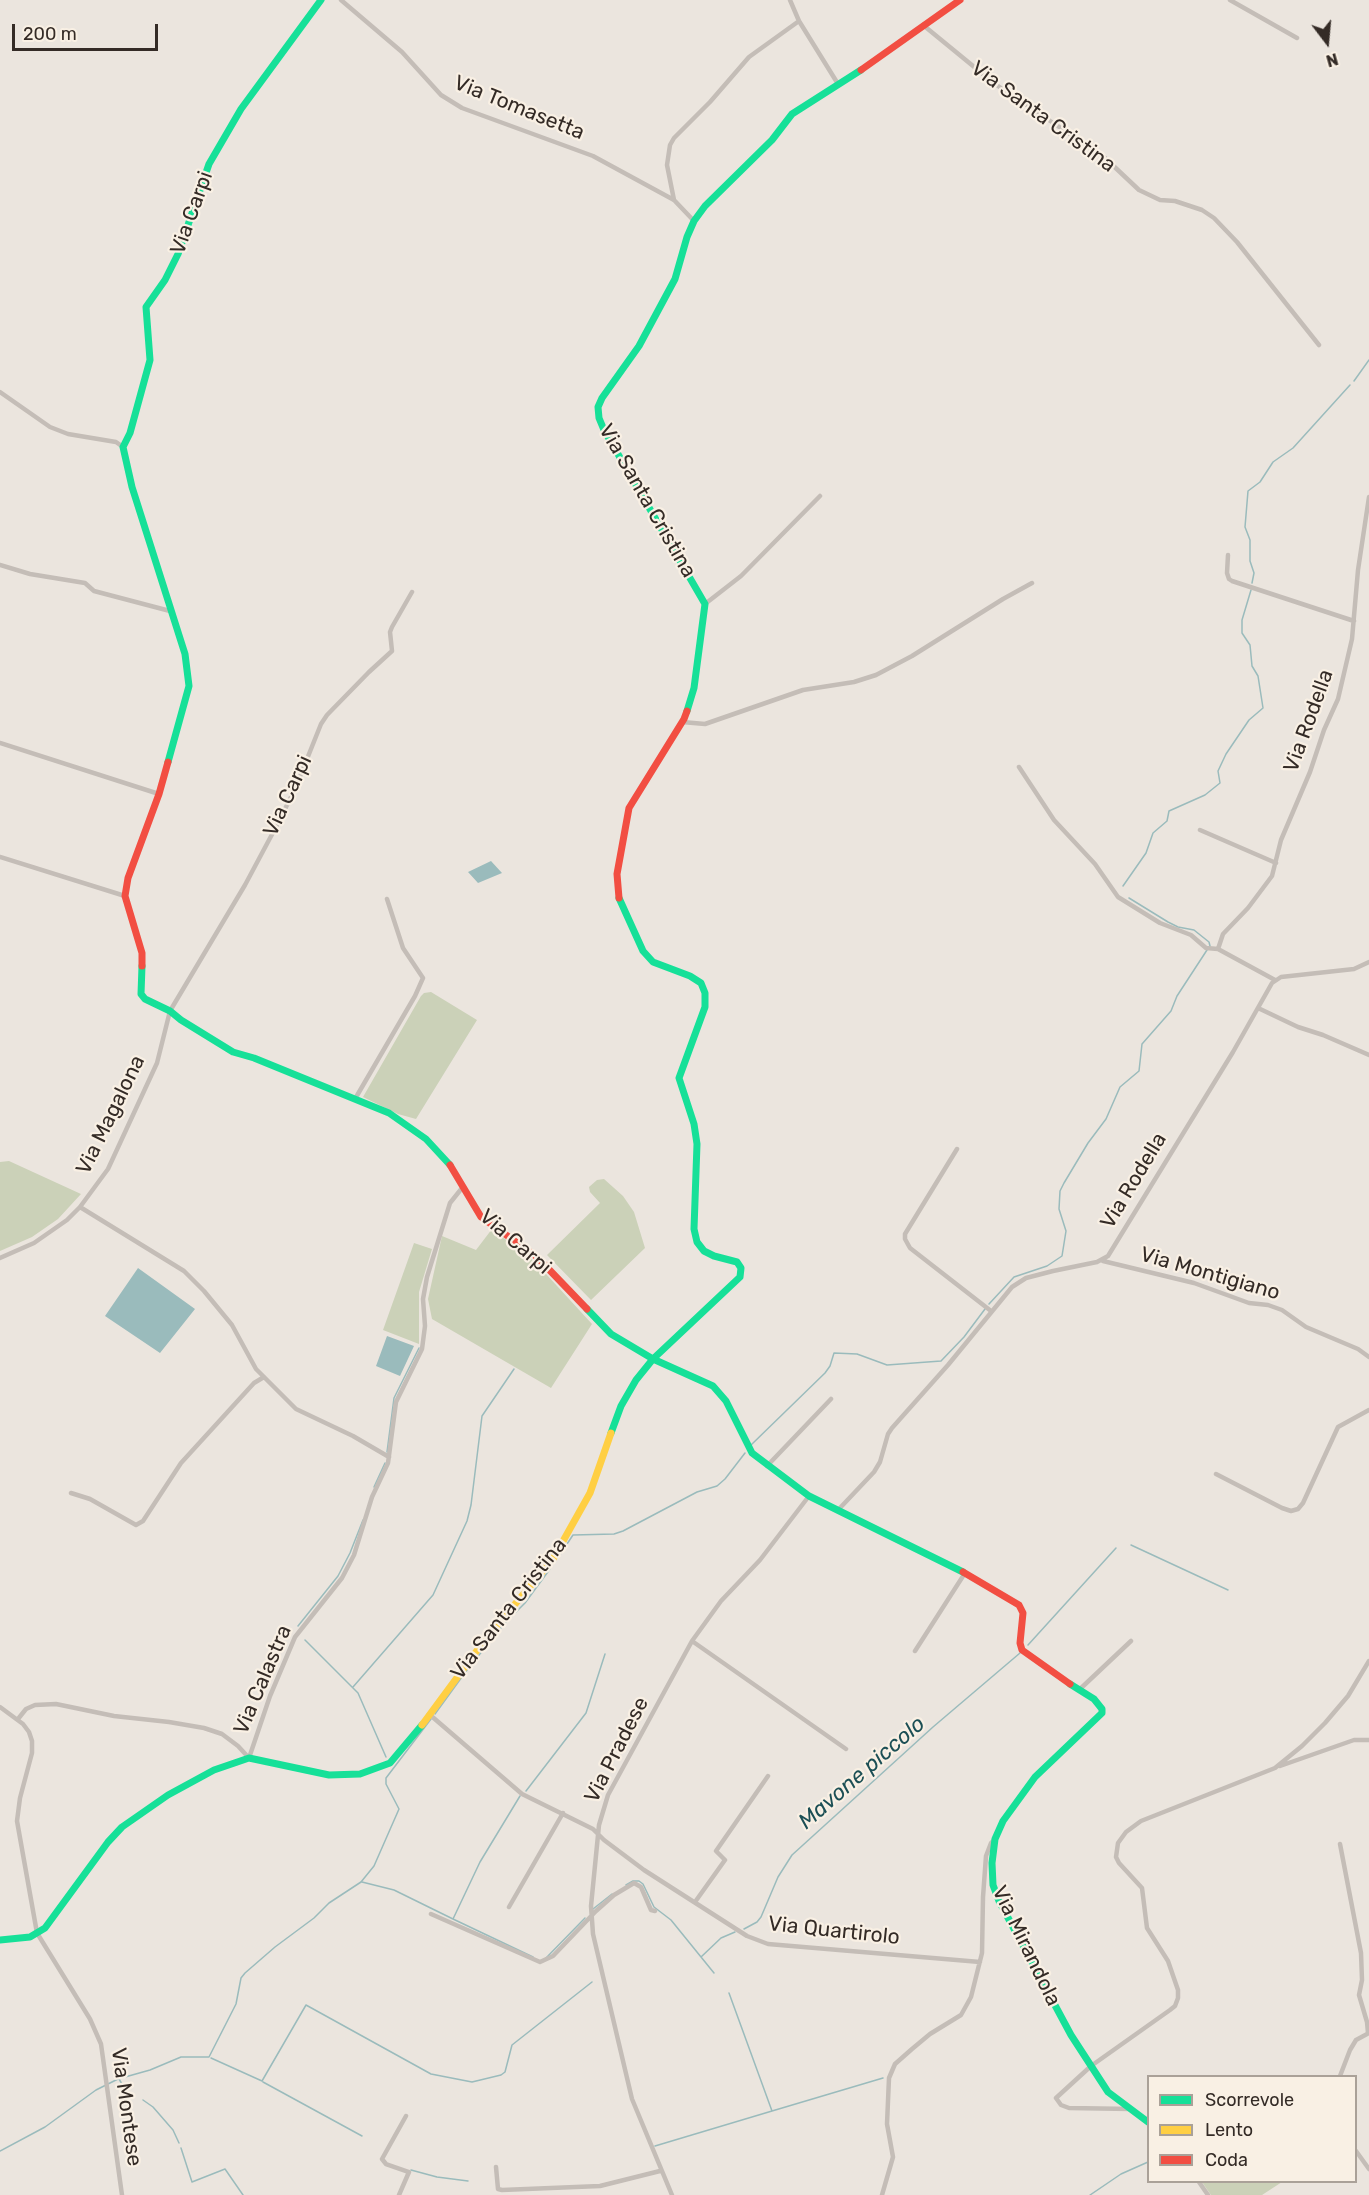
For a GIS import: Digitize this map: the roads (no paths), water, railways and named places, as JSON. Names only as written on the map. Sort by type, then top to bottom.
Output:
[{"type":"street","name":"Via Carpi","points":[[123,447],[130,433],[150,360],[146,307],[165,280],[178,254],[209,164],[241,109],[321,0]]},
{"type":"street","name":"Via Tomasetta","points":[[341,0],[402,52],[441,95],[462,108],[593,156],[674,200],[694,221]]},
{"type":"street","points":[[790,0],[799,21],[838,84]]},
{"type":"street","name":"Via Santa Cristina","points":[[249,1758],[329,1775],[360,1773],[390,1763],[484,1641],[553,1559],[590,1493],[621,1406],[636,1380],[653,1359],[740,1277],[741,1269],[737,1262],[704,1251],[697,1242],[694,1229],[697,1144],[694,1124],[679,1078],[705,1007],[705,993],[701,983],[690,976],[653,962],[643,951],[618,894],[619,852],[629,808],[682,722],[694,688],[705,604],[604,430],[599,418],[598,407],[639,346],[675,279],[687,237],[694,221],[705,206],[772,140],[792,114],[876,60],[960,0]]},
{"type":"street","points":[[1230,0],[1297,38]]},
{"type":"street","points":[[674,200],[667,165],[670,145],[674,138],[710,102],[749,57],[799,21]]},
{"type":"street","name":"Via Santa Cristina","points":[[922,25],[995,84],[1104,157],[1139,190],[1160,200],[1175,201],[1203,210],[1214,218],[1237,242],[1320,345]]},
{"type":"street","points":[[0,392],[50,427],[68,434],[116,442],[123,447],[132,487],[185,654],[189,686],[159,794],[134,860],[124,896],[0,856]]},
{"type":"street","name":"Via Santa Cristina","points":[[705,604],[741,576],[820,496]]},
{"type":"street","name":"Via Rodella","points":[[1218,950],[1223,934],[1267,884],[1276,863],[1281,840],[1338,699],[1349,657],[1358,570],[1369,497]]},
{"type":"street","points":[[1228,555],[1227,573],[1232,581],[1354,621]]},
{"type":"street","points":[[0,565],[30,574],[85,583],[94,591],[170,611]]},
{"type":"street","points":[[682,722],[705,724],[803,690],[868,678],[912,656],[1032,583]]},
{"type":"street","name":"Via Carpi","points":[[170,1011],[245,885],[296,789],[321,724],[327,715],[392,651],[390,632],[412,592]]},
{"type":"street","points":[[0,743],[159,794]]},
{"type":"street","points":[[1019,767],[1054,820],[1095,864],[1118,897],[1160,923],[1191,935],[1206,948],[1218,950],[1275,980],[1281,977],[1354,969],[1369,962]]},
{"type":"street","points":[[1200,830],[1276,863]]},
{"type":"street","name":"Via Carpi","points":[[124,896],[142,953],[141,994],[145,999],[170,1011],[233,1052],[254,1058],[389,1113],[426,1139],[451,1167],[482,1218],[537,1257],[611,1334],[653,1359]]},
{"type":"street","points":[[356,1099],[423,978],[403,948],[387,899]]},
{"type":"street","name":"Via Rodella","points":[[839,1509],[874,1472],[892,1428],[948,1365],[991,1311],[1019,1282],[1053,1271],[1103,1261],[1108,1256],[1233,1052],[1267,989],[1275,980]]},
{"type":"street","points":[[1258,1008],[1298,1027],[1369,1055]]},
{"type":"street","name":"Via Magalona","points":[[0,1258],[34,1243],[67,1220],[80,1207],[108,1169],[157,1063],[170,1011]]},
{"type":"street","points":[[957,1149],[905,1234],[905,1239],[910,1248],[991,1311]]},
{"type":"street","name":"Via Calastra","points":[[249,1758],[270,1696],[295,1637],[342,1578],[354,1555],[372,1497],[389,1457],[396,1402],[422,1349],[425,1326],[423,1299],[427,1277],[450,1203],[462,1188]]},
{"type":"street","points":[[80,1207],[184,1271],[204,1291],[242,1340],[256,1369],[296,1409],[353,1436],[389,1457]]},
{"type":"street","name":"Via Montigiano","points":[[1103,1261],[1194,1283],[1249,1303],[1282,1310],[1305,1326],[1358,1349],[1369,1357]]},
{"type":"street","name":"Via Mirandola","points":[[653,1359],[713,1386],[726,1401],[752,1453],[809,1496],[839,1509],[1011,1598],[1019,1605],[1023,1613],[1020,1643],[1022,1650],[1094,1699],[1100,1706],[1102,1713],[1100,1716],[1035,1777],[1003,1821],[995,1839],[993,1885],[999,1901],[1071,2035],[1091,2066],[1108,2092],[1147,2121]]},
{"type":"street","points":[[71,1493],[90,1499],[136,1525],[143,1521],[182,1463],[254,1383],[264,1377]]},
{"type":"street","points":[[767,1466],[831,1399]]},
{"type":"street","points":[[1216,1474],[1282,1508],[1291,1511],[1298,1509],[1303,1503],[1338,1427],[1369,1410]]},
{"type":"street","name":"Via Pradese","points":[[672,2195],[660,2171],[632,2099],[592,1934],[590,1917],[598,1834],[608,1795],[692,1641],[721,1601],[751,1570],[809,1496]]},
{"type":"street","points":[[915,1651],[965,1573]]},
{"type":"street","points":[[692,1641],[846,1749]]},
{"type":"street","points":[[1079,1690],[1131,1641]]},
{"type":"street","points":[[1275,1768],[1302,1746],[1348,1696],[1369,1661]]},
{"type":"street","points":[[18,1719],[26,1709],[35,1705],[56,1704],[114,1716],[181,1724],[222,1734],[249,1758]]},
{"type":"street","points":[[0,1707],[18,1719],[29,1731],[32,1741],[32,1754],[20,1798],[17,1821],[37,1933]]},
{"type":"street","name":"Via Quartirolo","points":[[429,1714],[522,1794],[593,1829],[644,1870],[747,1936],[768,1944],[980,1962]]},
{"type":"street","points":[[1131,2109],[1069,2108],[1061,2105],[1056,2098],[1091,2066],[1175,2006],[1178,1998],[1178,1990],[1168,1961],[1147,1928],[1142,1888],[1116,1857],[1118,1843],[1126,1832],[1141,1821],[1275,1768],[1354,1740],[1369,1740]]},
{"type":"street","points":[[0,1940],[18,1940],[37,1933],[57,1914],[108,1842],[122,1827],[168,1795],[195,1780],[239,1760],[249,1758]]},
{"type":"street","points":[[695,1902],[725,1860],[716,1851],[768,1776]]},
{"type":"street","points":[[509,1907],[563,1813]]},
{"type":"street","points":[[882,2195],[893,2157],[887,2124],[888,2085],[891,2069],[930,2034],[962,2015],[971,1996],[980,1962],[983,1935],[986,1856],[995,1839]]},
{"type":"street","points":[[1340,1844],[1361,1953],[1362,1980],[1359,1995],[1369,2033],[1356,2040],[1340,2075]]},
{"type":"street","points":[[431,1914],[540,1962],[553,1956],[614,1895],[634,1883],[641,1887],[651,1910],[655,1911]]},
{"type":"street","name":"Via Montese","points":[[37,1933],[97,2032],[101,2044],[122,2195]]},
{"type":"street","points":[[399,2195],[409,2172],[386,2164],[382,2159],[406,2116]]},
{"type":"street","points":[[1357,2152],[1369,2169]]},
{"type":"street","points":[[496,2167],[498,2189],[506,2192],[600,2186],[632,2176],[660,2171]]},
{"type":"street","points":[[572,2188],[572,2195]]},
{"type":"water","points":[[491,861],[502,873],[478,883],[468,872]]},
{"type":"water","points":[[138,1268],[195,1309],[160,1353],[105,1316]]},
{"type":"water","points":[[387,1336],[414,1346],[400,1376],[376,1366]]},
{"type":"waterway","name":"Mavone piccolo","points":[[1354,381],[1369,360]]},
{"type":"waterway","name":"Mavone piccolo","points":[[1252,583],[1254,573],[1250,561],[1250,540],[1245,527],[1248,491],[1260,482],[1273,462],[1293,448],[1350,385]]},
{"type":"waterway","name":"Mavone piccolo","points":[[1123,886],[1146,853],[1153,833],[1167,821],[1169,811],[1205,795],[1220,783],[1218,771],[1226,754],[1249,720],[1263,708],[1258,676],[1252,666],[1250,645],[1242,633],[1242,620],[1251,590]]},
{"type":"waterway","name":"Mavone piccolo","points":[[1129,898],[1178,927],[1194,930],[1209,942],[1210,946]]},
{"type":"waterway","name":"Mavone piccolo","points":[[989,1304],[1014,1277],[1047,1266],[1062,1256],[1066,1231],[1059,1209],[1060,1191],[1088,1143],[1106,1119],[1120,1087],[1139,1071],[1142,1044],[1171,1011],[1177,996],[1207,950]]},
{"type":"waterway","name":"Mavone piccolo","points":[[751,1445],[825,1373],[834,1353],[857,1354],[887,1365],[941,1361],[964,1337],[985,1309]]},
{"type":"waterway","points":[[387,1452],[394,1398],[419,1348]]},
{"type":"waterway","points":[[353,1687],[433,1595],[467,1521],[482,1416],[514,1369]]},
{"type":"waterway","name":"Mavone piccolo","points":[[559,1556],[573,1535],[614,1534],[623,1531],[697,1492],[717,1486],[745,1453]]},
{"type":"waterway","points":[[374,1487],[385,1463]]},
{"type":"waterway","points":[[298,1626],[338,1576],[363,1520]]},
{"type":"waterway","name":"Mavone piccolo","points":[[1131,1545],[1228,1590]]},
{"type":"waterway","name":"Mavone piccolo","points":[[1028,1645],[1116,1548]]},
{"type":"waterway","name":"Mavone piccolo","points":[[435,1714],[467,1670],[504,1624],[525,1603],[550,1569]]},
{"type":"waterway","points":[[305,1640],[358,1693],[386,1757]]},
{"type":"waterway","name":"Mavone piccolo","points":[[744,1929],[761,1917],[778,1877],[792,1855],[933,1727],[1020,1653]]},
{"type":"waterway","name":"Mavone piccolo","points":[[526,1791],[586,1713],[605,1654]]},
{"type":"waterway","name":"Mavone piccolo","points":[[0,2151],[45,2127],[96,2090],[118,2079],[150,2070],[181,2057],[209,2057],[236,2004],[241,1978],[245,1973],[314,1918],[329,1903],[361,1882],[374,1866],[399,1809],[386,1784],[386,1778],[431,1719]]},
{"type":"waterway","name":"Mavone piccolo","points":[[362,1882],[394,1890],[453,1919],[480,1862],[520,1796]]},
{"type":"waterway","name":"Mavone piccolo","points":[[626,1885],[633,1881],[643,1884],[654,1907],[671,1920],[714,1973]]},
{"type":"waterway","name":"Mavone piccolo","points":[[593,1909],[612,1894]]},
{"type":"waterway","name":"Mavone piccolo","points":[[546,1958],[585,1918]]},
{"type":"waterway","name":"Mavone piccolo","points":[[453,1919],[533,1957]]},
{"type":"waterway","name":"Mavone piccolo","points":[[701,1957],[721,1938],[735,1932]]},
{"type":"waterway","name":"Mavone piccolo","points":[[211,2058],[262,2081],[306,2005],[431,2074],[472,2082],[505,2072],[512,2045],[592,1982]]},
{"type":"waterway","name":"Mavone piccolo","points":[[729,1993],[772,2111],[883,2078]]},
{"type":"waterway","name":"Mavone piccolo","points":[[119,2079],[125,2089],[134,2095]]},
{"type":"waterway","name":"Mavone piccolo","points":[[263,2082],[362,2136]]},
{"type":"waterway","name":"Mavone piccolo","points":[[143,2100],[153,2107],[173,2130],[179,2143]]},
{"type":"waterway","name":"Mavone piccolo","points":[[655,2146],[772,2111]]},
{"type":"waterway","name":"Mavone piccolo","points":[[181,2148],[192,2182],[225,2169],[243,2195]]},
{"type":"waterway","name":"Mavone piccolo","points":[[1090,2195],[1121,2174],[1147,2162]]},
{"type":"waterway","name":"Mavone piccolo","points":[[411,2170],[437,2177],[468,2181]]}]
